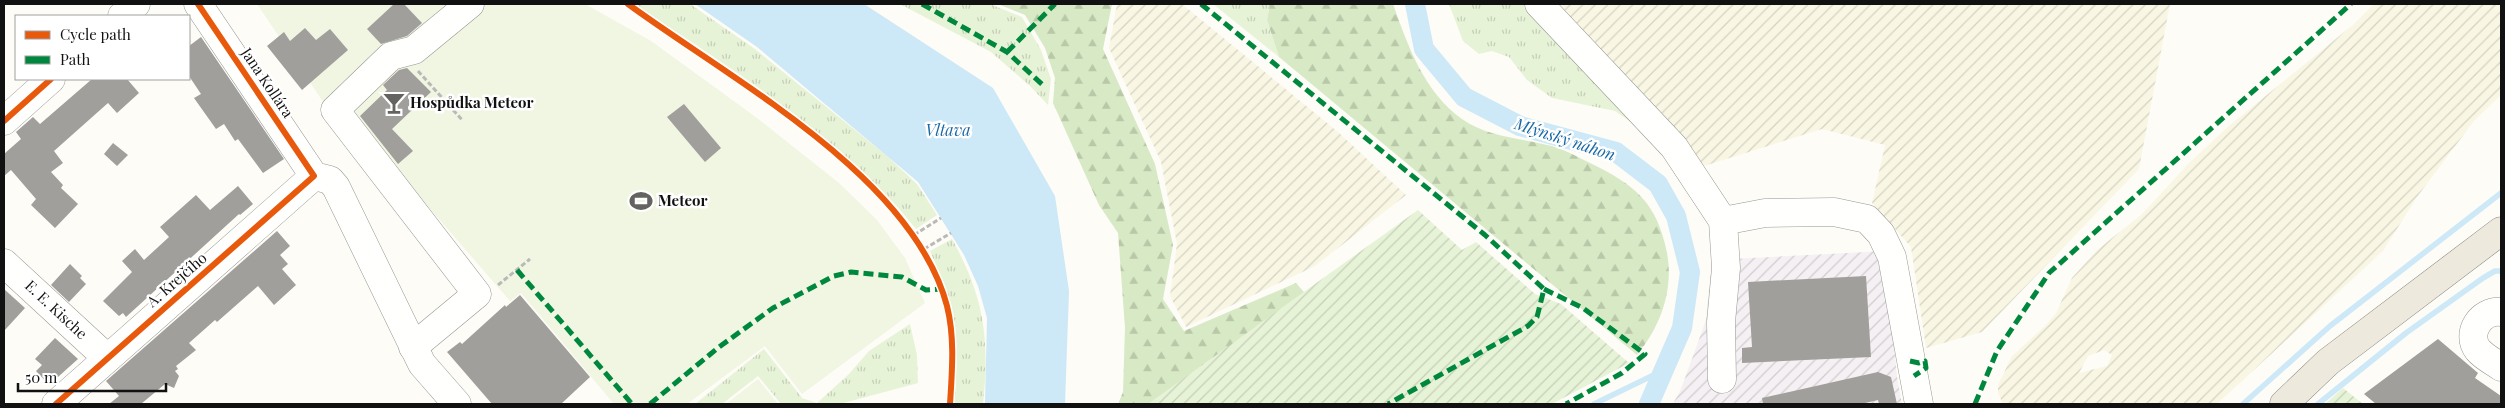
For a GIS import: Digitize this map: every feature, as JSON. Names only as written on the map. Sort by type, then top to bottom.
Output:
[{"type":"main road","points":[[2284,404],[2328,362],[2501,231]]},
{"type":"street","points":[[123,15],[136,4]]},
{"type":"street","name":"Jana Kollára","points":[[198,4],[314,176]]},
{"type":"street","points":[[413,347],[477,294],[335,110],[397,54],[414,50],[470,4]]},
{"type":"street","points":[[1539,4],[1674,147],[1723,221],[1726,268],[1721,322],[1722,380]]},
{"type":"street","points":[[4,121],[50,80]]},
{"type":"street","points":[[314,176],[330,180],[336,187],[422,364],[457,404]]},
{"type":"street","name":"A. Krejčího","points":[[56,404],[314,176]]},
{"type":"street","points":[[1723,221],[1765,213],[1834,212],[1867,220],[1881,234],[1892,257],[1919,404]]},
{"type":"street","name":"E. E. Kische","points":[[4,263],[107,358]]},
{"type":"street","points":[[2501,312],[2482,316],[2474,330],[2473,340],[2479,351],[2501,367]]},
{"type":"path","points":[[397,54],[463,121]]},
{"type":"path","points":[[914,235],[942,218]]},
{"type":"path","points":[[908,228],[924,249],[928,258]]},
{"type":"path","points":[[924,249],[951,233]]},
{"type":"path","points":[[477,294],[481,299],[530,259]]},
{"type":"shaded area","points":[[1117,4],[1182,4],[1338,132],[1406,195],[1315,266],[1186,327],[1170,296],[1177,244],[1161,162],[1109,48]]},
{"type":"shaded area","points":[[1554,4],[2170,4],[2139,169],[1982,332],[1926,348],[1911,247],[1872,203],[1885,145],[1822,129],[1704,166]]},
{"type":"shaded area","points":[[2374,4],[2501,4],[2501,95],[2474,121],[2417,197],[2383,251],[2217,404],[2003,404],[1998,393],[1998,385],[2012,356],[2046,325],[2056,313],[2072,278],[2097,250],[2142,214],[2189,163],[2231,124],[2354,24]],"holes":[[[2104,350],[2112,355],[2107,366],[2079,373],[2088,356]]]},
{"type":"shaded area","points":[[1885,251],[1897,377],[1902,404],[1673,404],[1681,389],[1706,320],[1712,260]]},
{"type":"green space","name":"Meteor","points":[[257,4],[585,4],[651,41],[757,118],[839,183],[877,220],[905,258],[925,303],[802,394],[765,346],[687,404],[614,404],[521,293],[510,301],[354,121],[326,106]]},
{"type":"green space","points":[[635,4],[690,4],[755,49],[887,156],[917,184],[937,215],[916,229],[856,165],[821,135],[747,80]]},
{"type":"green space","points":[[900,4],[990,4],[1022,17],[1041,50],[1051,79],[1048,105],[1030,86],[991,52]]},
{"type":"green space","points":[[998,4],[1112,4],[1103,49],[1155,164],[1173,245],[1163,299],[1184,331],[1296,283],[1333,325],[1288,404],[1118,404],[1123,392],[1125,328],[1118,233],[1099,205],[1053,103],[1055,78],[1045,48],[1025,15]]},
{"type":"green space","points":[[1213,4],[1270,4],[1267,20],[1279,57]]},
{"type":"green space","points":[[1270,4],[1393,4],[1411,52],[1427,82],[1437,96],[1462,119],[1494,134],[1552,146],[1567,152],[1620,179],[1642,197],[1650,208],[1663,235],[1669,267],[1669,281],[1667,295],[1658,320],[1652,333],[1637,355],[1279,57],[1267,20]]},
{"type":"green space","points":[[1449,4],[1530,4],[1645,132],[1615,111],[1552,98],[1527,80],[1509,57],[1492,51],[1479,54],[1463,41]]},
{"type":"green space","points":[[1418,210],[1462,250],[1476,242],[1535,294],[1561,304],[1629,363],[1552,404],[1148,404]]},
{"type":"green space","points":[[952,239],[971,280],[982,318],[986,359],[983,404],[954,404],[956,344],[954,326],[945,290],[930,251]]},
{"type":"green space","points":[[910,324],[917,355],[918,383],[840,404],[781,404],[758,376],[722,404],[695,404],[764,349],[802,398],[817,403],[849,374],[869,351]]},
{"type":"green space","points":[[758,379],[778,404],[726,404]]},
{"type":"green space","points":[[2343,388],[2363,404],[2325,404]]},
{"type":"water","name":"Vltava","points":[[695,4],[864,4],[993,88],[1055,196],[1069,291],[1065,404],[985,404],[987,318],[978,286],[964,255],[918,182],[757,47]]},
{"type":"building","points":[[394,4],[404,4],[422,23],[407,36],[381,44],[367,29]]},
{"type":"building","points":[[305,28],[316,40],[330,29],[348,50],[302,90],[267,46],[284,32],[290,41]]},
{"type":"building","points":[[201,37],[284,159],[263,173],[238,139],[235,141],[224,124],[216,129],[194,98],[201,94],[190,78],[190,45]]},
{"type":"building","points":[[407,68],[431,92],[392,129],[413,151],[398,164],[360,116],[387,90],[383,85],[399,70]]},
{"type":"building","points":[[91,80],[128,80],[139,93],[117,113],[108,103],[54,151],[63,163],[51,172],[63,185],[61,188],[78,204],[55,228],[31,205],[36,199],[11,170],[4,176],[4,154],[21,139],[16,132],[33,117],[40,124]]},
{"type":"building","points":[[684,104],[721,148],[705,162],[667,117]]},
{"type":"building","points":[[113,143],[128,155],[117,166],[104,154]]},
{"type":"building","points":[[238,186],[253,204],[239,214],[126,317],[123,313],[119,316],[103,301],[132,272],[122,261],[135,249],[144,260],[169,237],[160,227],[196,195],[210,210]]},
{"type":"building","points":[[277,231],[290,246],[280,255],[288,264],[282,269],[296,285],[274,305],[258,286],[217,322],[215,320],[189,343],[196,350],[176,366],[178,369],[175,371],[179,376],[174,388],[165,384],[141,404],[109,404],[119,396],[106,381]]},
{"type":"building","points":[[70,264],[82,276],[80,278],[86,284],[69,302],[51,285]]},
{"type":"building","points":[[1866,276],[1871,357],[1742,363],[1742,348],[1752,347],[1748,282]]},
{"type":"building","points":[[4,289],[25,308],[4,331]]},
{"type":"building","points":[[520,295],[590,377],[561,404],[492,404],[447,352],[460,342],[462,344],[505,305],[506,307]]},
{"type":"building","points":[[55,338],[78,359],[49,385],[36,371],[42,365],[35,359]]},
{"type":"building","points":[[2438,339],[2478,373],[2475,378],[2501,396],[2501,404],[2376,404],[2364,394]]},
{"type":"building","points":[[1878,372],[1891,377],[1897,404],[1879,404],[1878,400],[1861,404],[1763,404],[1762,398]]},
{"type":"waterway","name":"Mlýnský náhon","points":[[1415,4],[1424,49],[1464,97],[1520,126],[1616,152],[1658,184],[1676,216],[1690,272],[1682,328],[1649,404]]},
{"type":"waterway","points":[[2243,404],[2330,326],[2501,193]]},
{"type":"waterway","points":[[2318,404],[2406,333],[2483,278],[2495,271],[2501,271]]},
{"type":"waterway","points":[[1594,404],[1664,370]]},
{"type":"marked path","points":[[922,4],[1007,52],[1045,87]]},
{"type":"marked path","points":[[1007,52],[1055,4]]},
{"type":"marked path","points":[[1201,4],[1485,235],[1544,289],[1537,317],[1528,326],[1388,404]]},
{"type":"marked path","points":[[1975,404],[1997,351],[2049,273],[2351,4]]},
{"type":"marked path","points":[[517,270],[632,404]]},
{"type":"marked path","points":[[650,404],[719,347],[773,308],[834,276],[851,272],[902,277],[926,290],[941,289]]},
{"type":"marked path","points":[[1544,289],[1583,308],[1645,354],[1622,373],[1566,404]]},
{"type":"marked path","points":[[1910,361],[1919,363],[1925,361],[1926,368],[1914,376]]},
{"type":"cycle path","points":[[56,404],[314,176],[198,4]]},
{"type":"cycle path","points":[[628,4],[765,98],[813,134],[858,173],[897,215],[928,259],[947,306],[952,343],[950,404]]},
{"type":"cycle path","points":[[4,121],[50,80]]},
{"type":"place","name":"Hospůdka Meteor","points":[[394,103]]},
{"type":"place","name":"Meteor","points":[[641,201]]}]
